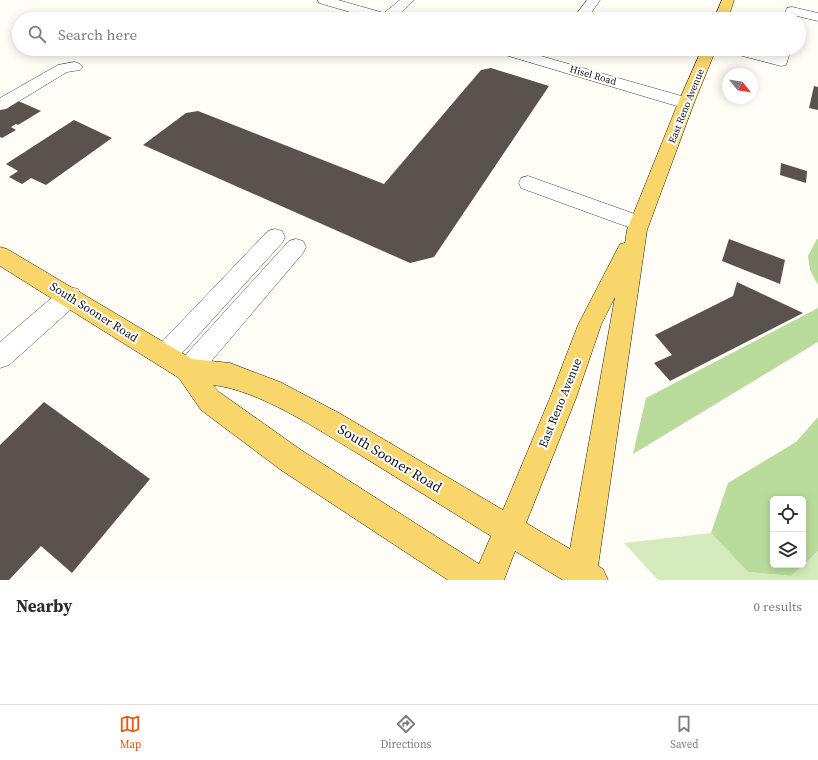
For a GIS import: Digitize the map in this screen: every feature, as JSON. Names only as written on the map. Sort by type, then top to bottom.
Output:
[{"type":"main road","points":[[724,12],[728,0]]},
{"type":"main road","name":"East Reno Avenue","points":[[488,580],[563,398],[590,325],[638,226],[686,102],[706,56]]},
{"type":"main road","name":"East Reno Avenue","points":[[585,578],[638,226]]},
{"type":"main road","name":"South Sooner Road","points":[[0,255],[70,296],[176,363],[210,400],[291,460],[476,580]]},
{"type":"main road","name":"South Sooner Road","points":[[176,363],[230,375],[271,391],[330,422],[508,529],[585,578]]},
{"type":"street","points":[[324,0],[364,12]]},
{"type":"street","points":[[395,12],[408,0]]},
{"type":"street","points":[[585,12],[594,0]]},
{"type":"street","points":[[806,14],[818,17]]},
{"type":"street","name":"Hisel Road","points":[[526,56],[686,102]]},
{"type":"street","points":[[548,62],[553,56]]},
{"type":"street","points":[[758,56],[781,62],[782,56]]},
{"type":"street","points":[[0,105],[63,68],[75,66]]},
{"type":"street","points":[[528,182],[638,226]]},
{"type":"street","points":[[176,363],[275,237]]},
{"type":"street","points":[[176,363],[296,247]]},
{"type":"street","points":[[0,357],[70,296]]},
{"type":"green space","points":[[817,239],[818,285],[810,270],[808,256]]},
{"type":"green space","points":[[818,308],[818,342],[633,454],[646,398]]},
{"type":"green space","points":[[818,417],[818,551],[806,562],[806,496],[770,496],[770,568],[800,568],[791,576],[748,572],[711,533],[728,483],[796,442]]},
{"type":"green space","points":[[711,533],[748,572],[791,576],[800,568],[806,568],[806,562],[818,551],[818,580],[658,580],[624,543]]},
{"type":"building","points":[[491,68],[549,86],[434,257],[410,263],[143,145],[186,113],[198,111],[384,184],[481,70]]},
{"type":"building","points":[[814,86],[818,87],[818,110],[809,108]]},
{"type":"building","points":[[16,100],[41,111],[18,125],[16,124],[11,127],[16,130],[2,138],[0,137],[0,110]]},
{"type":"building","points":[[74,120],[112,138],[46,185],[31,178],[22,184],[9,177],[18,171],[6,164]]},
{"type":"building","points":[[781,163],[807,171],[806,183],[780,175]]},
{"type":"building","points":[[729,239],[785,260],[780,284],[722,261]]},
{"type":"building","points":[[737,282],[803,313],[670,381],[654,363],[672,355],[655,335],[733,296]]},
{"type":"building","points":[[44,402],[150,479],[72,573],[41,546],[9,580],[0,580],[0,445]]}]
